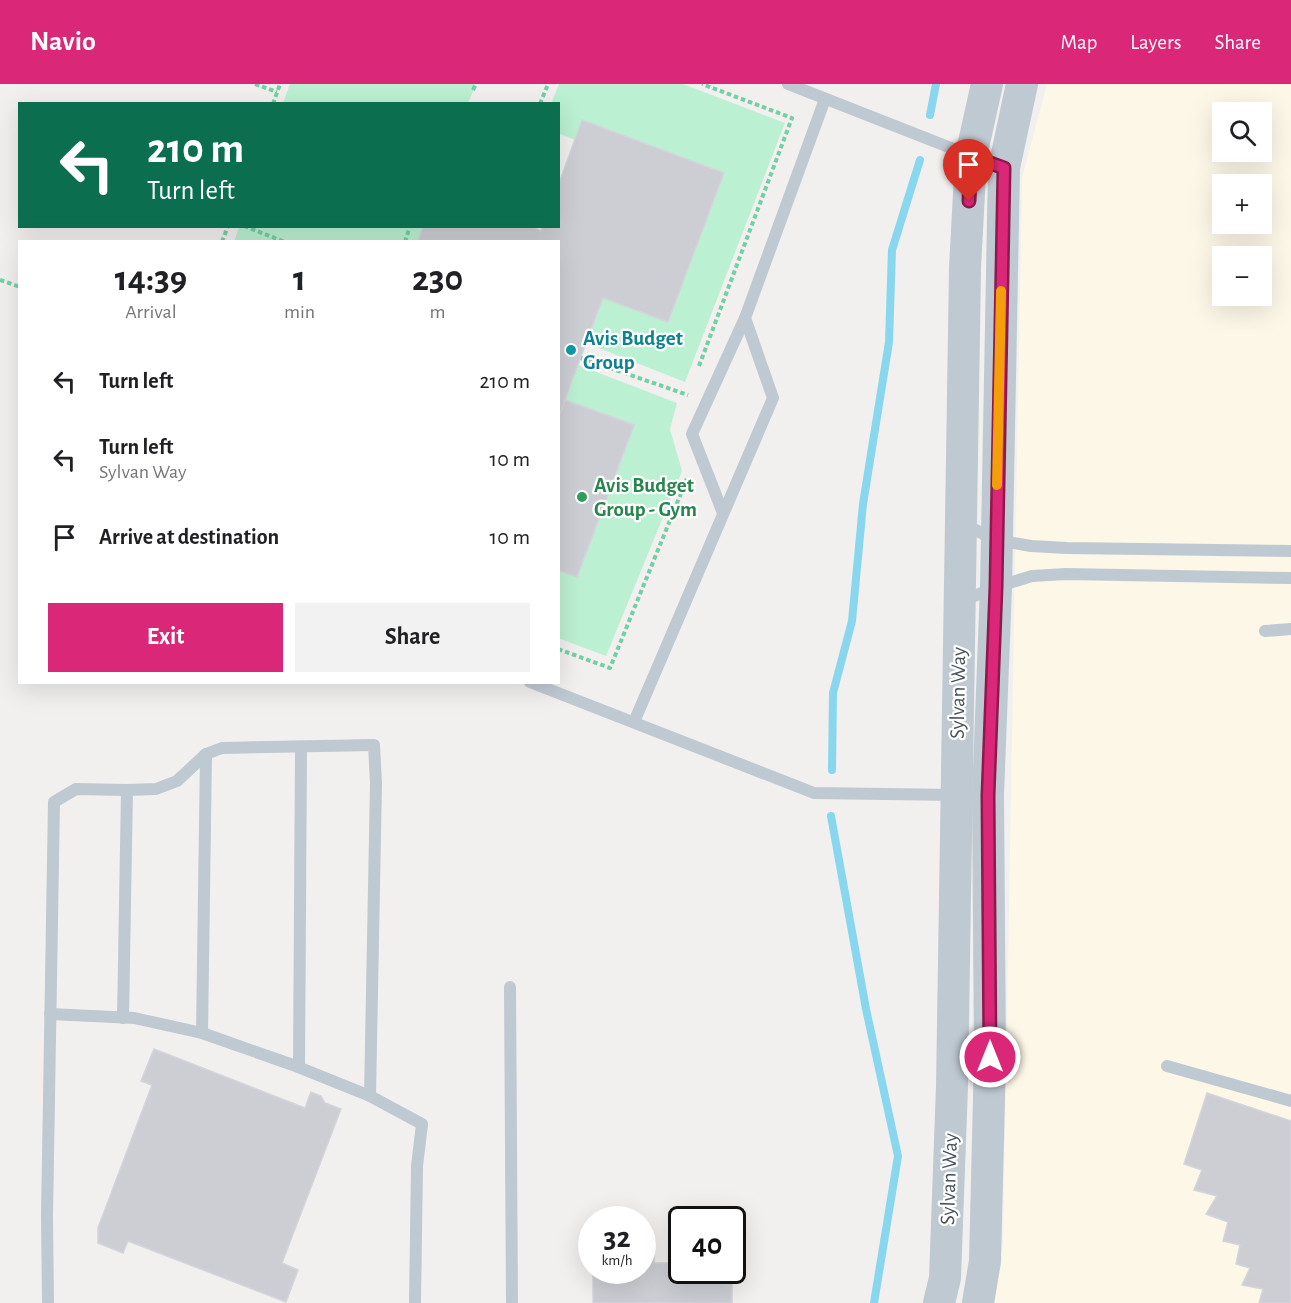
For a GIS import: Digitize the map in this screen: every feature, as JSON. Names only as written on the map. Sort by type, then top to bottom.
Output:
[{"type":"street","name":"Sylvan Way","points":[[978,1303],[985,1261],[989,1081],[959,603],[965,268],[971,156],[987,84]]},
{"type":"street","name":"Sylvan Way","points":[[939,1303],[945,1278],[952,1086],[972,795],[996,587],[1004,168],[1022,84]]},
{"type":"lane","points":[[788,84],[1004,168]]},
{"type":"lane","points":[[723,513],[692,434],[744,318],[825,99]]},
{"type":"lane","points":[[634,722],[773,398],[744,318]]},
{"type":"lane","points":[[960,523],[996,540],[1032,546],[1291,551]]},
{"type":"lane","points":[[959,603],[996,587],[1032,576],[1066,574],[1291,578]]},
{"type":"lane","points":[[1265,631],[1291,629]]},
{"type":"lane","points":[[535,684],[814,793],[972,795]]},
{"type":"lane","points":[[48,1303],[54,802],[76,789],[156,789],[177,781],[206,754],[222,748],[374,745],[376,794],[370,1095]]},
{"type":"lane","points":[[299,1067],[301,747]]},
{"type":"lane","points":[[202,1033],[206,754]]},
{"type":"lane","points":[[123,1018],[127,790]]},
{"type":"lane","points":[[510,987],[512,1303]]},
{"type":"lane","points":[[50,1014],[135,1018],[202,1033],[370,1095],[422,1124],[417,1166],[415,1303]]},
{"type":"lane","points":[[1167,1066],[1291,1101]]},
{"type":"path","points":[[255,84],[277,92]]},
{"type":"path","points":[[274,102],[280,84]]},
{"type":"path","points":[[473,90],[476,84]]},
{"type":"path","points":[[541,102],[548,84]]},
{"type":"path","points":[[702,84],[792,118]]},
{"type":"path","points":[[249,228],[280,240]]},
{"type":"path","points":[[0,280],[18,286]]},
{"type":"path","points":[[581,358],[688,395]]},
{"type":"shaded area","points":[[1047,84],[1291,84],[1291,1303],[992,1303],[1003,1243],[1022,178]]},
{"type":"green space","points":[[290,84],[476,84],[468,102],[283,102]]},
{"type":"green space","points":[[559,84],[683,84],[785,123],[685,382],[586,343],[603,298],[668,322],[723,173],[575,140],[560,134],[560,102],[552,102]]},
{"type":"green space","points":[[239,228],[423,228],[418,240],[235,240]]},
{"type":"green space","points":[[578,365],[677,403],[670,429],[682,471],[606,656],[560,639],[560,571],[578,576],[633,425],[565,400]]},
{"type":"building","name":"Avis Budget Group","points":[[582,120],[724,173],[668,322],[603,298],[565,400],[634,425],[577,577],[560,571],[560,240],[419,240],[422,228],[534,228],[541,231],[542,228],[560,228],[560,180]]},
{"type":"building","name":"Avis Budget Group - Gym","points":[[565,400],[634,425],[577,577],[560,571],[560,414]]},
{"type":"building","points":[[154,1049],[305,1108],[311,1092],[321,1096],[325,1103],[341,1109],[282,1263],[298,1270],[286,1302],[128,1241],[123,1253],[98,1243],[98,1228],[152,1085],[141,1081]]},
{"type":"building","points":[[1207,1093],[1291,1121],[1291,1303],[1259,1303],[1263,1289],[1242,1285],[1250,1268],[1236,1264],[1240,1245],[1223,1241],[1228,1222],[1206,1214],[1217,1196],[1194,1190],[1202,1170],[1184,1164]]},
{"type":"building","points":[[656,1263],[668,1263],[668,1284],[732,1284],[732,1303],[593,1303],[593,1284],[656,1284]]},
{"type":"waterway","points":[[930,115],[936,84]]},
{"type":"waterway","points":[[832,770],[833,693],[852,621],[863,504],[889,342],[892,250],[920,160]]},
{"type":"waterway","points":[[831,816],[866,1009],[898,1156],[874,1303]]},
{"type":"slow traffic","points":[[997,485],[1001,291]]},
{"type":"place","name":"Avis Budget Group","points":[[571,350]]},
{"type":"place","name":"Avis Budget Group - Gym","points":[[582,497]]},
{"type":"route","points":[[969,201],[971,156],[1004,168],[996,587],[988,795],[990,1057]]}]
